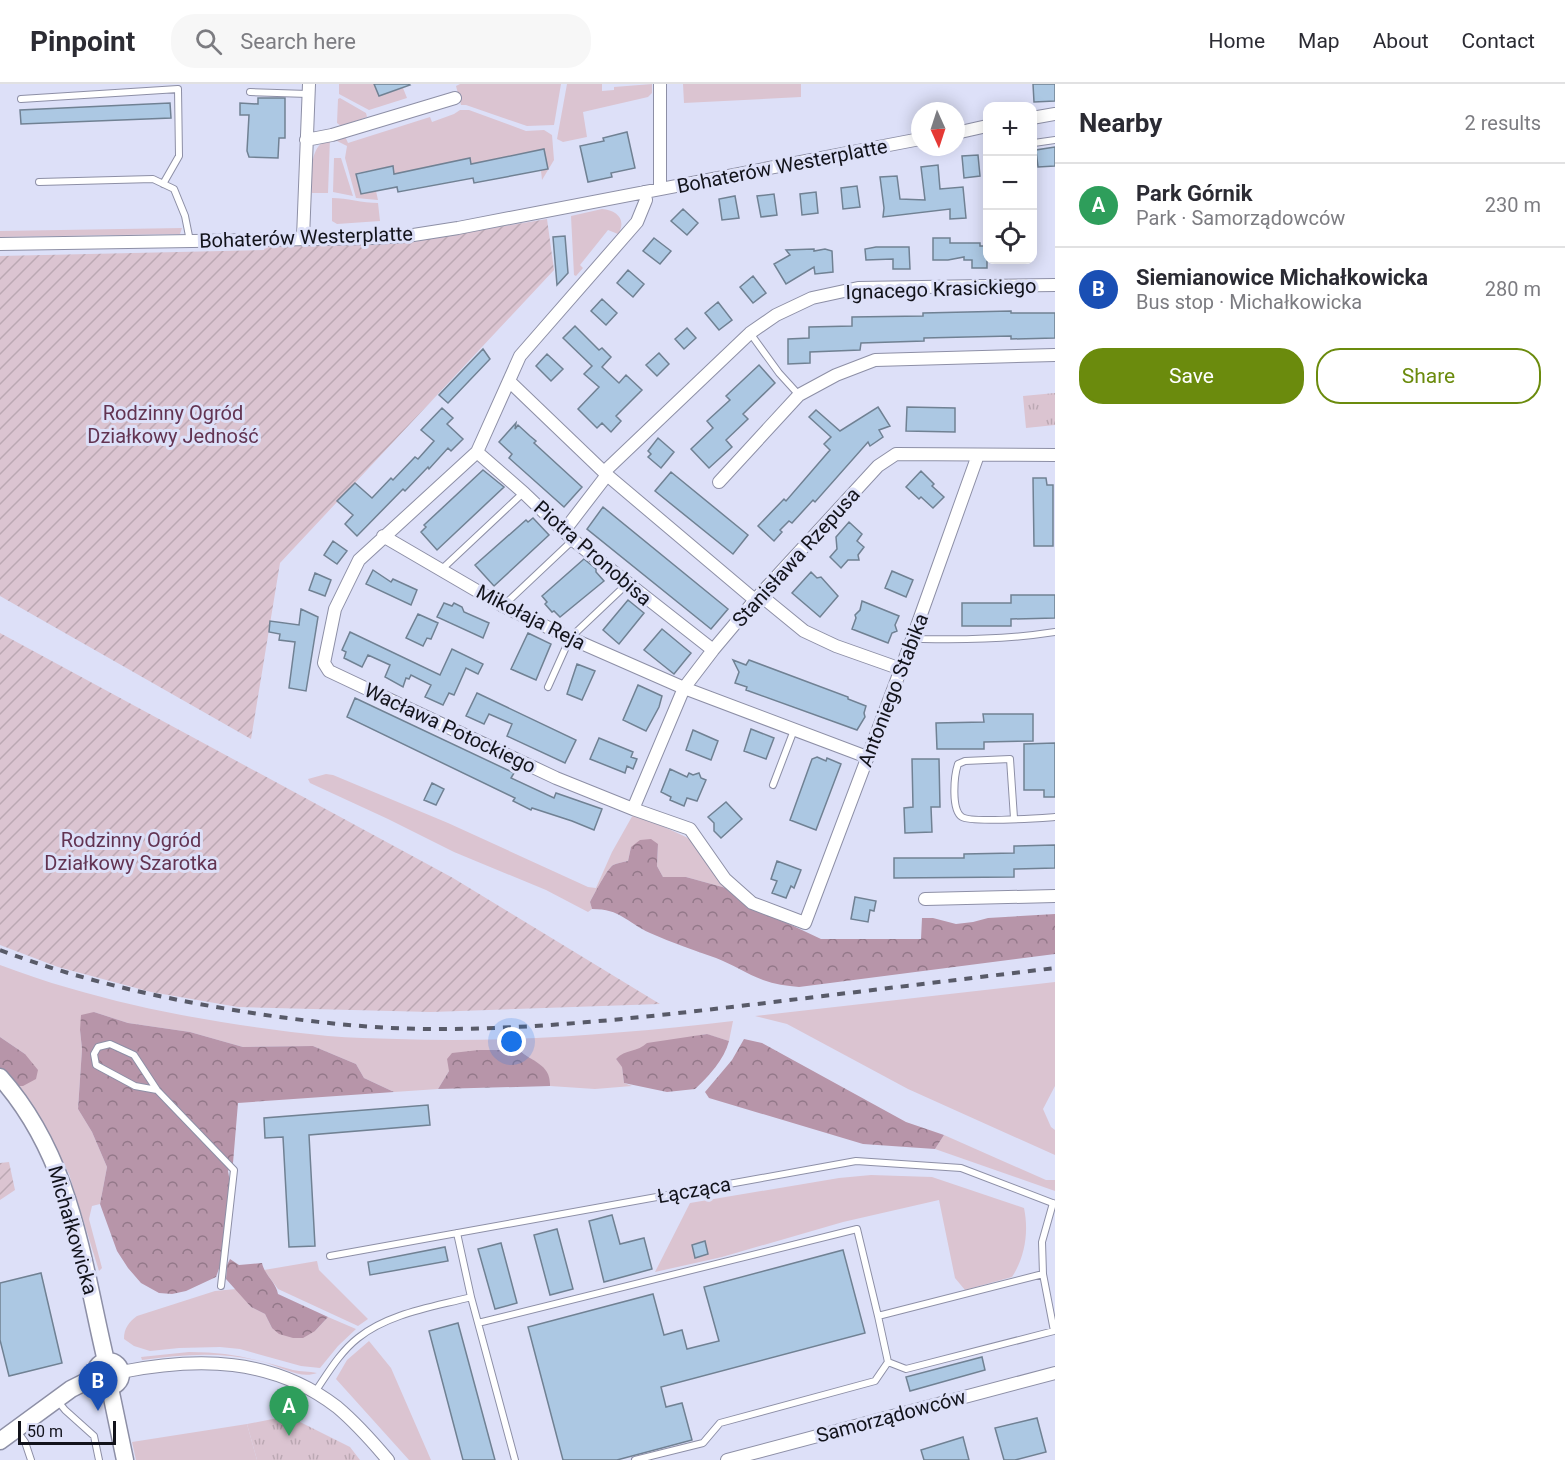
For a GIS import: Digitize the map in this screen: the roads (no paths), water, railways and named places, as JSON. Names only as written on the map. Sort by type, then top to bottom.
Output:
[{"type":"street","points":[[660,84],[660,189]]},
{"type":"street","points":[[303,238],[309,89]]},
{"type":"street","points":[[306,140],[332,135],[455,98]]},
{"type":"street","points":[[1037,117],[1055,114]]},
{"type":"street","points":[[965,130],[983,127]]},
{"type":"street","name":"Bohaterów Westerplatte","points":[[0,244],[407,236],[911,141]]},
{"type":"street","points":[[477,452],[520,356],[637,222],[646,200],[644,192]]},
{"type":"street","name":"Ignacego Krasickiego","points":[[568,536],[606,474],[750,333],[776,315],[812,298],[858,288],[1055,285]]},
{"type":"street","points":[[719,482],[799,395],[836,375],[875,360],[1055,356]]},
{"type":"street","points":[[509,381],[606,474],[757,598],[804,631],[836,646],[901,669]]},
{"type":"street","name":"Piotra Pronobisa","points":[[477,452],[568,536],[712,650]]},
{"type":"street","name":"Wacława Potockiego","points":[[477,452],[359,560],[334,609],[324,663],[328,671],[556,778],[690,829],[725,879],[752,903],[805,924]]},
{"type":"street","name":"Stanisława Rzepusa","points":[[633,809],[684,688],[712,650],[757,598],[878,466],[896,454],[1055,455]]},
{"type":"street","name":"Antoniego Stabika","points":[[805,924],[913,637],[978,455]]},
{"type":"street","name":"Mikołaja Reja","points":[[383,536],[503,606],[570,638],[684,688],[867,757]]},
{"type":"street","points":[[924,899],[1055,896]]},
{"type":"street","name":"Michałkowicka","points":[[0,1077],[22,1104],[40,1133],[59,1172],[79,1242],[106,1361]]},
{"type":"street","points":[[106,1361],[116,1364],[121,1372],[118,1383],[110,1388],[98,1384],[95,1377],[98,1365],[106,1361]]},
{"type":"street","points":[[121,1372],[194,1362],[221,1363],[257,1369],[280,1376],[315,1393],[353,1421],[388,1460]]},
{"type":"street","name":"Samorządowców","points":[[727,1460],[1055,1373]]},
{"type":"street","points":[[0,1441],[57,1399],[95,1377]]},
{"type":"street","points":[[110,1388],[126,1460]]},
{"type":"lane","points":[[21,99],[177,89],[179,156],[163,184]]},
{"type":"lane","points":[[250,92],[309,89]]},
{"type":"lane","points":[[1037,143],[1055,140]]},
{"type":"lane","points":[[39,182],[153,178],[174,189],[185,216],[190,241]]},
{"type":"lane","points":[[750,333],[779,373],[799,395]]},
{"type":"lane","points":[[442,569],[524,493]]},
{"type":"lane","points":[[503,606],[568,536]]},
{"type":"lane","points":[[548,687],[570,638],[627,584]]},
{"type":"lane","points":[[913,637],[981,640],[1055,632]]},
{"type":"lane","points":[[773,785],[794,730]]},
{"type":"lane","points":[[1014,818],[1010,759],[965,761],[958,764],[956,809],[966,820],[1055,817]]},
{"type":"lane","points":[[157,1090],[135,1086],[96,1065],[94,1054],[98,1047],[110,1044],[134,1055],[157,1090],[234,1170],[221,1286]]},
{"type":"lane","name":"Łącząca","points":[[330,1256],[856,1161],[961,1168],[1054,1203]]},
{"type":"lane","points":[[888,1362],[906,1369],[1054,1331],[1043,1274],[1042,1242],[1054,1203]]},
{"type":"lane","points":[[478,1323],[857,1229],[888,1362],[875,1381],[720,1424],[703,1443],[635,1460]]},
{"type":"lane","points":[[457,1233],[471,1297],[515,1460]]},
{"type":"lane","points":[[878,1316],[1043,1274]]},
{"type":"lane","points":[[315,1393],[343,1353],[356,1339],[373,1327],[401,1316],[471,1297]]},
{"type":"lane","points":[[57,1399],[65,1410],[94,1436],[99,1460]]},
{"type":"lane","points":[[15,1428],[25,1442],[31,1460]]},
{"type":"railway","points":[[0,950],[84,978],[199,1004],[326,1023],[425,1029],[550,1025],[633,1018],[1055,968]]},
{"type":"place","name":"Siemianowice Michałkowicka","points":[[98,1411]]},
{"type":"place","name":"Park Górnik","points":[[289,1436]]},
{"type":"park label","name":"Rodzinny Ogród Działkowy Jedność","points":[[173,424]]},
{"type":"park label","name":"Rodzinny Ogród Działkowy Szarotka","points":[[131,852]]}]
